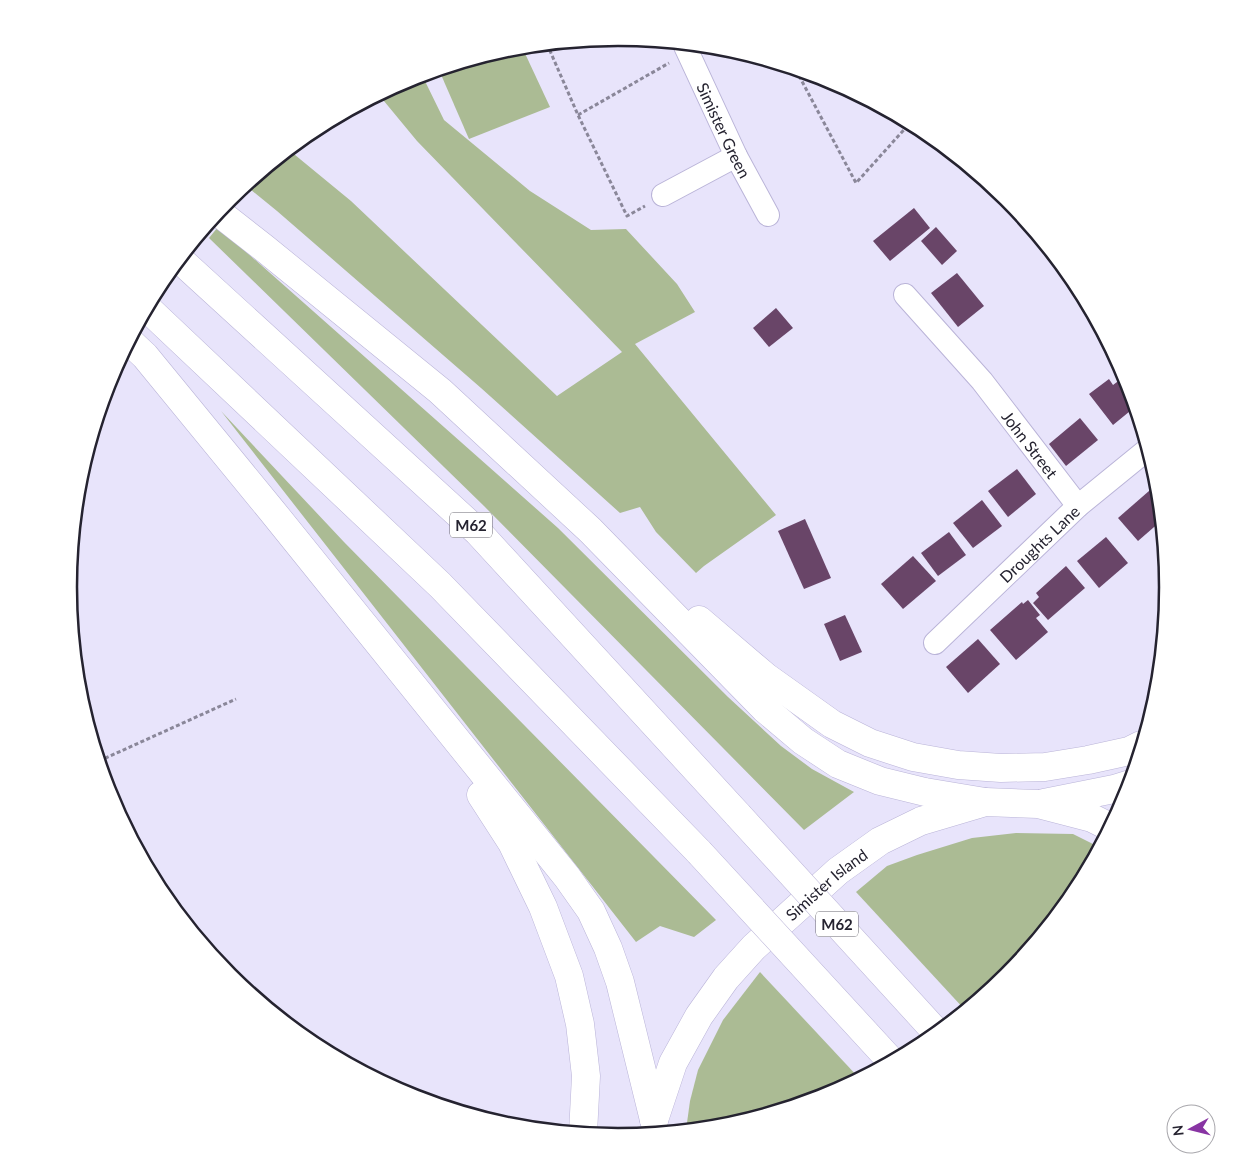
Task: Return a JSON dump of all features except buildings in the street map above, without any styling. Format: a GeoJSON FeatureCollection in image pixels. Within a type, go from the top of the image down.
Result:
{"type":"FeatureCollection","features":[{"type":"Feature","properties":{"kind":"highway"},"geometry":{"type":"LineString","coordinates":[[224,217],[440,391],[590,530],[765,709],[803,742],[838,764],[880,781],[925,792],[985,802]]}},
{"type":"Feature","properties":{"kind":"highway","name":"M62"},"geometry":{"type":"LineString","coordinates":[[185,264],[478,532],[932,1027]]}},
{"type":"Feature","properties":{"kind":"highway"},"geometry":{"type":"LineString","coordinates":[[152,313],[440,585],[699,852],[886,1056]]}},
{"type":"Feature","properties":{"kind":"highway"},"geometry":{"type":"LineString","coordinates":[[134,346],[272,511],[567,877],[591,911],[608,948],[620,982],[654,1126]]}},
{"type":"Feature","properties":{"kind":"highway"},"geometry":{"type":"LineString","coordinates":[[590,530],[766,678],[832,724],[870,743],[913,757],[958,765],[1002,768],[1045,767],[1088,760],[1134,749]]}},
{"type":"Feature","properties":{"kind":"highway"},"geometry":{"type":"LineString","coordinates":[[411,683],[512,843],[543,908],[569,976],[580,1024],[586,1076],[583,1127]]}},
{"type":"Feature","properties":{"kind":"highway"},"geometry":{"type":"LineString","coordinates":[[1038,804],[1121,787]]}},
{"type":"Feature","properties":{"kind":"highway","name":"Simister Island"},"geometry":{"type":"LineString","coordinates":[[654,1126],[673,1063],[700,1016],[726,978],[754,947],[838,871],[880,841],[921,821],[985,802],[1038,804],[1092,818],[1104,824]]}},
{"type":"Feature","properties":{"kind":"street","name":"Simister Green"},"geometry":{"type":"LineString","coordinates":[[687,51],[736,156],[768,215]]}},
{"type":"Feature","properties":{"kind":"street"},"geometry":{"type":"LineString","coordinates":[[663,195],[736,156]]}},
{"type":"Feature","properties":{"kind":"street","name":"John Street"},"geometry":{"type":"LineString","coordinates":[[905,294],[982,381],[1078,506]]}},
{"type":"Feature","properties":{"kind":"street","name":"Droughts Lane"},"geometry":{"type":"LineString","coordinates":[[935,644],[1078,506],[1142,455]]}},
{"type":"Feature","properties":{"kind":"path"},"geometry":{"type":"LineString","coordinates":[[578,115],[682,50]]}},
{"type":"Feature","properties":{"kind":"path"},"geometry":{"type":"LineString","coordinates":[[550,51],[578,115],[627,216],[663,195]]}},
{"type":"Feature","properties":{"kind":"path"},"geometry":{"type":"LineString","coordinates":[[800,78],[856,183],[905,129]]}},
{"type":"Feature","properties":{"kind":"path"},"geometry":{"type":"LineString","coordinates":[[105,758],[236,699]]}},
{"type":"Feature","properties":{"kind":"green space"},"geometry":{"type":"Polygon","coordinates":[[[526,55],[550,107],[469,139],[442,76],[478,65],[526,55]]]}},
{"type":"Feature","properties":{"kind":"green space"},"geometry":{"type":"Polygon","coordinates":[[[425,82],[444,120],[530,191],[591,230],[626,229],[677,284],[695,312],[635,344],[776,515],[696,573],[656,532],[640,507],[620,513],[481,388],[251,190],[294,154],[351,201],[557,396],[622,352],[417,141],[383,100],[425,82]]]}},
{"type":"Feature","properties":{"kind":"green space"},"geometry":{"type":"Polygon","coordinates":[[[218,227],[558,528],[728,697],[781,746],[812,769],[854,792],[804,830],[484,506],[209,238],[218,227]]]}},
{"type":"Feature","properties":{"kind":"green space"},"geometry":{"type":"Polygon","coordinates":[[[221,411],[344,542],[716,920],[694,937],[660,926],[636,942],[221,411]]]}},
{"type":"Feature","properties":{"kind":"green space"},"geometry":{"type":"Polygon","coordinates":[[[1016,833],[1073,834],[1093,844],[1068,887],[1025,944],[975,994],[961,1005],[856,892],[887,866],[972,838],[1016,833]]]}},
{"type":"Feature","properties":{"kind":"green space"},"geometry":{"type":"Polygon","coordinates":[[[760,972],[854,1073],[825,1087],[792,1099],[758,1109],[687,1123],[690,1101],[698,1070],[723,1020],[760,972]]]}}]}
